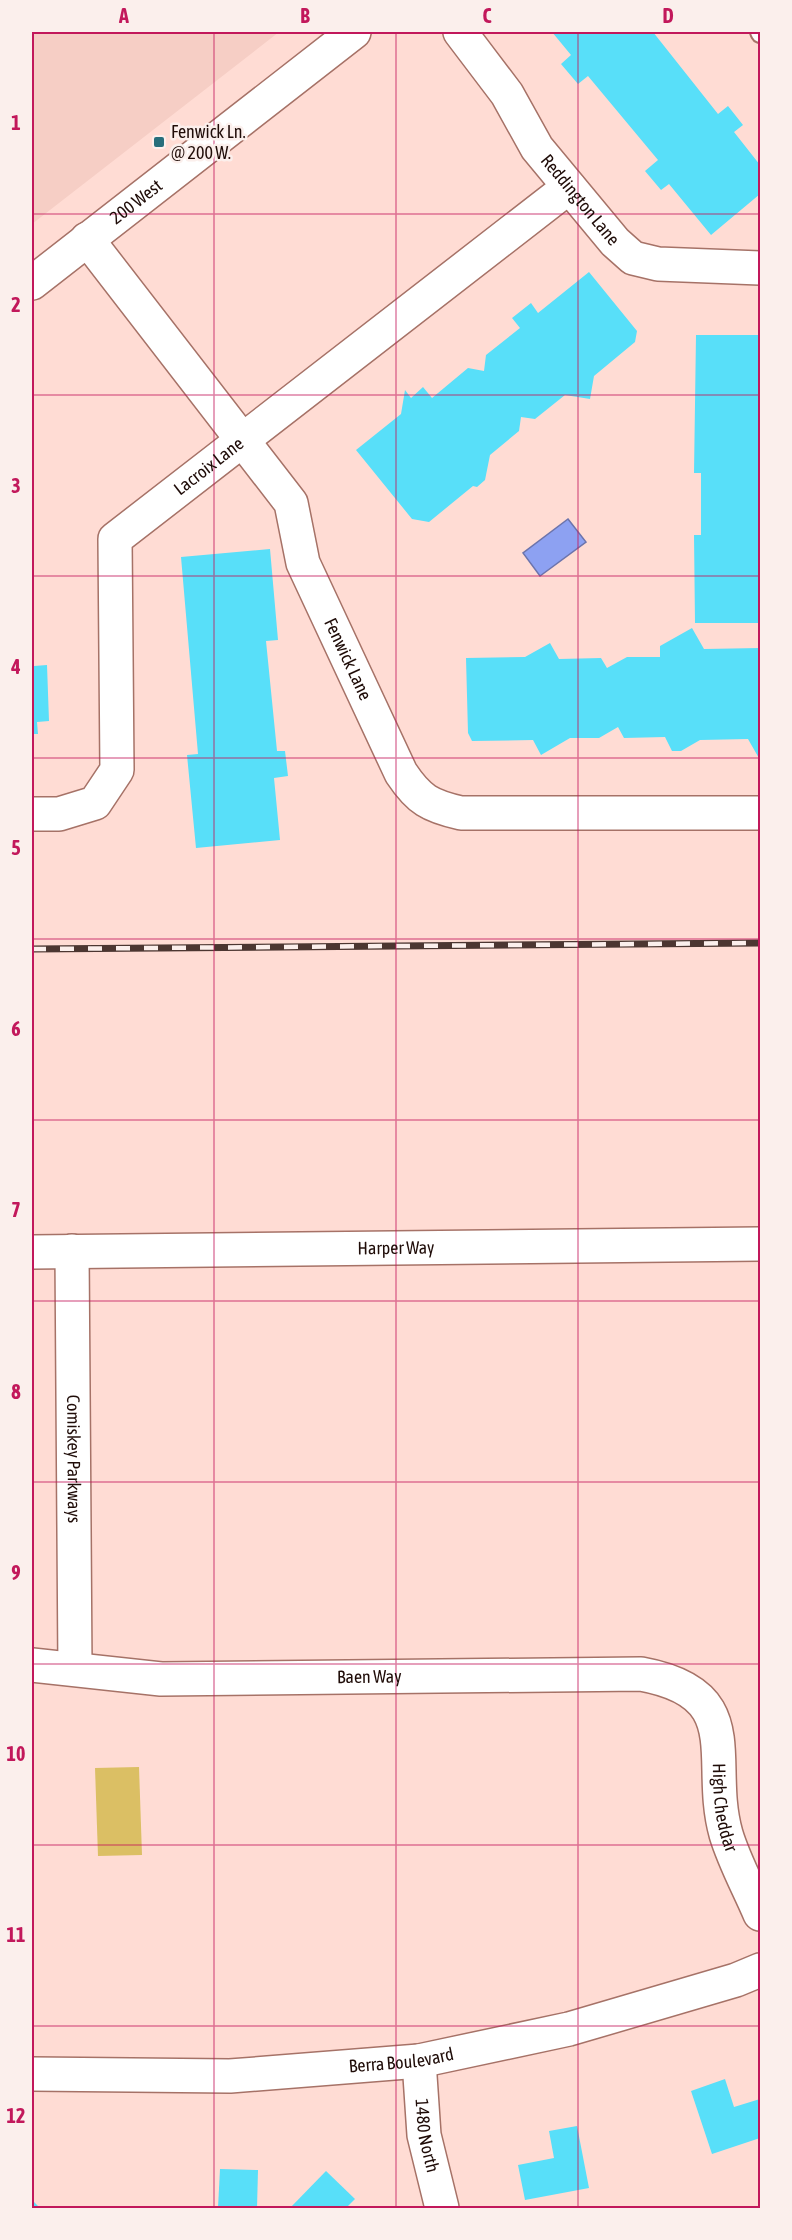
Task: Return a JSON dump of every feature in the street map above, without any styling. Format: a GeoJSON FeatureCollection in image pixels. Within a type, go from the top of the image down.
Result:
{"type":"FeatureCollection","features":[{"type":"Feature","properties":{"kind":"street","name":"200 West"},"geometry":{"type":"LineString","coordinates":[[32,283],[354,32]]}},
{"type":"Feature","properties":{"kind":"street","name":"Reddington Lane"},"geometry":{"type":"LineString","coordinates":[[460,32],[507,94],[537,148],[615,242],[633,258],[658,264],[760,268]]}},
{"type":"Feature","properties":{"kind":"street","name":"Lacroix Lane"},"geometry":{"type":"LineString","coordinates":[[32,814],[59,814],[95,803],[117,770],[115,539],[243,437],[568,187]]}},
{"type":"Feature","properties":{"kind":"street","name":"Fenwick Lane"},"geometry":{"type":"LineString","coordinates":[[87,239],[243,437],[291,503],[303,563],[401,773],[414,793],[434,807],[461,813],[760,813]]}},
{"type":"Feature","properties":{"kind":"street","name":"Harper Way"},"geometry":{"type":"LineString","coordinates":[[32,1252],[760,1244]]}},
{"type":"Feature","properties":{"kind":"street","name":"Comiskey Parkways"},"geometry":{"type":"LineString","coordinates":[[72,1251],[75,1669]]}},
{"type":"Feature","properties":{"kind":"street","name":"Baen Way"},"geometry":{"type":"LineString","coordinates":[[32,1665],[161,1679],[641,1674],[671,1679],[699,1699]]}},
{"type":"Feature","properties":{"kind":"street","name":"High Cheddar"},"geometry":{"type":"LineString","coordinates":[[699,1699],[714,1722],[720,1748],[720,1799],[726,1835],[760,1914]]}},
{"type":"Feature","properties":{"kind":"street","name":"Berra Boulevard"},"geometry":{"type":"LineString","coordinates":[[32,2074],[230,2076],[419,2061],[569,2029],[736,1980],[760,1970]]}},
{"type":"Feature","properties":{"kind":"street","name":"1480 North"},"geometry":{"type":"LineString","coordinates":[[419,2061],[424,2135],[437,2198],[442,2208]]}},
{"type":"Feature","properties":{"kind":"shaded area"},"geometry":{"type":"Polygon","coordinates":[[[32,32],[279,32],[32,224],[32,32]]]}},
{"type":"Feature","properties":{"kind":"shaded area"},"geometry":{"type":"Polygon","coordinates":[[[139,1767],[142,1855],[98,1856],[95,1768],[139,1767]]]}},
{"type":"Feature","properties":{"kind":"water"},"geometry":{"type":"Polygon","coordinates":[[[568,519],[586,542],[540,576],[523,553],[568,519]]]}},
{"type":"Feature","properties":{"kind":"building"},"geometry":{"type":"Polygon","coordinates":[[[552,32],[653,32],[718,114],[728,106],[743,125],[734,132],[760,165],[760,194],[711,235],[669,184],[661,190],[645,171],[658,160],[588,76],[578,84],[561,64],[571,55],[552,32]]]}},
{"type":"Feature","properties":{"kind":"building"},"geometry":{"type":"Polygon","coordinates":[[[589,272],[637,331],[635,342],[594,376],[590,399],[565,395],[535,419],[521,417],[519,431],[490,455],[485,480],[477,487],[473,486],[429,522],[412,519],[356,450],[401,414],[405,390],[411,398],[423,387],[432,398],[468,368],[484,371],[486,355],[520,328],[512,318],[531,303],[538,313],[589,272]]]}},
{"type":"Feature","properties":{"kind":"building"},"geometry":{"type":"Polygon","coordinates":[[[696,335],[760,335],[760,623],[695,623],[694,535],[701,535],[701,473],[694,473],[696,335]]]}},
{"type":"Feature","properties":{"kind":"building"},"geometry":{"type":"Polygon","coordinates":[[[270,549],[278,640],[266,641],[277,751],[285,751],[288,776],[274,778],[280,840],[196,848],[187,755],[198,754],[181,557],[270,549]]]}},
{"type":"Feature","properties":{"kind":"building"},"geometry":{"type":"Polygon","coordinates":[[[692,628],[704,649],[760,648],[760,760],[748,739],[700,740],[681,751],[672,751],[665,737],[624,738],[618,727],[599,738],[570,738],[541,755],[533,740],[472,741],[468,733],[466,658],[525,657],[550,643],[559,659],[601,658],[607,668],[627,657],[660,657],[660,646],[692,628]]]}},
{"type":"Feature","properties":{"kind":"building"},"geometry":{"type":"Polygon","coordinates":[[[32,653],[34,653],[34,666],[47,665],[49,721],[37,722],[38,734],[32,734],[32,653]]]}},
{"type":"Feature","properties":{"kind":"building"},"geometry":{"type":"Polygon","coordinates":[[[725,2079],[734,2107],[760,2099],[760,2138],[712,2154],[691,2091],[725,2079]]]}},
{"type":"Feature","properties":{"kind":"building"},"geometry":{"type":"Polygon","coordinates":[[[577,2126],[589,2188],[525,2200],[518,2165],[554,2158],[549,2131],[577,2126]]]}},
{"type":"Feature","properties":{"kind":"building"},"geometry":{"type":"Polygon","coordinates":[[[220,2169],[258,2170],[257,2208],[218,2208],[220,2169]]]}},
{"type":"Feature","properties":{"kind":"building"},"geometry":{"type":"Polygon","coordinates":[[[326,2171],[355,2199],[346,2208],[290,2208],[326,2171]]]}},
{"type":"Feature","properties":{"kind":"building"},"geometry":{"type":"Polygon","coordinates":[[[32,2200],[40,2208],[32,2208],[32,2200]]]}},
{"type":"Feature","properties":{"kind":"railway"},"geometry":{"type":"LineString","coordinates":[[32,949],[760,943]]}},
{"type":"Feature","properties":{"kind":"place","name":"Fenwick Ln. @ 200 W."},"geometry":{"type":"Point","coordinates":[159,142]}}]}
